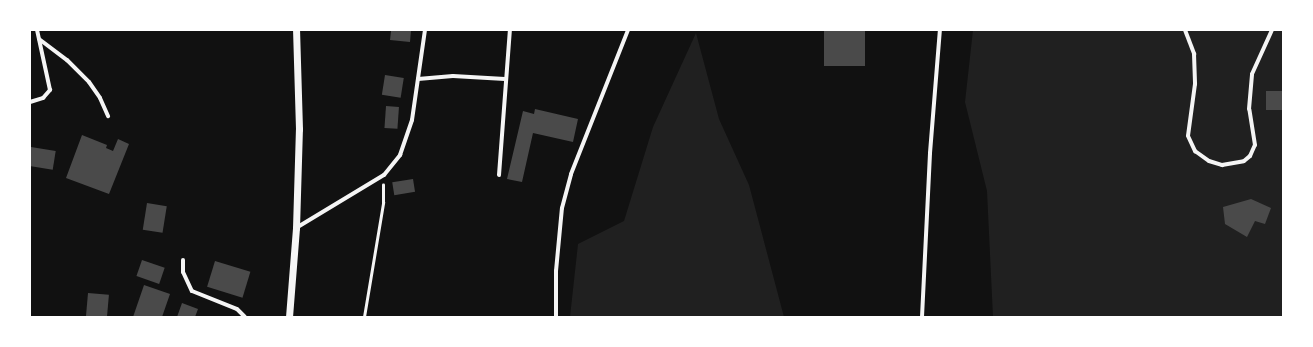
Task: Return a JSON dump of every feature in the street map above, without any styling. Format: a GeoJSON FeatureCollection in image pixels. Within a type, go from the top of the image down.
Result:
{"type":"FeatureCollection","features":[{"type":"Feature","properties":{"kind":"street"},"geometry":{"type":"LineString","coordinates":[[30,102],[43,98],[50,90],[37,30]]}},
{"type":"Feature","properties":{"kind":"street"},"geometry":{"type":"LineString","coordinates":[[288,317],[296,228],[299,129],[296,30]]}},
{"type":"Feature","properties":{"kind":"street"},"geometry":{"type":"LineString","coordinates":[[296,228],[384,175],[400,155],[406,140],[418,80],[425,30]]}},
{"type":"Feature","properties":{"kind":"street"},"geometry":{"type":"LineString","coordinates":[[499,175],[505,79],[510,30]]}},
{"type":"Feature","properties":{"kind":"street"},"geometry":{"type":"LineString","coordinates":[[556,317],[556,271],[562,208],[571,174],[628,30]]}},
{"type":"Feature","properties":{"kind":"street"},"geometry":{"type":"LineString","coordinates":[[922,317],[930,153],[940,30]]}},
{"type":"Feature","properties":{"kind":"street"},"geometry":{"type":"LineString","coordinates":[[1185,30],[1194,54],[1195,76],[1188,136],[1195,151],[1209,161],[1222,165],[1244,161],[1250,156],[1255,145],[1249,110],[1252,74],[1272,30]]}},
{"type":"Feature","properties":{"kind":"street"},"geometry":{"type":"LineString","coordinates":[[39,39],[67,60],[89,82],[100,98],[108,116]]}},
{"type":"Feature","properties":{"kind":"street"},"geometry":{"type":"LineString","coordinates":[[418,80],[453,76],[505,79]]}},
{"type":"Feature","properties":{"kind":"street"},"geometry":{"type":"LineString","coordinates":[[183,260],[183,272],[192,291],[237,309],[245,317]]}},
{"type":"Feature","properties":{"kind":"path"},"geometry":{"type":"LineString","coordinates":[[364,317],[383,203],[384,175]]}},
{"type":"Feature","properties":{"kind":"shaded area"},"geometry":{"type":"Polygon","coordinates":[[[973,30],[1283,30],[1283,317],[993,317],[987,191],[965,102],[973,30]]]}},
{"type":"Feature","properties":{"kind":"shaded area"},"geometry":{"type":"Polygon","coordinates":[[[696,33],[719,119],[749,185],[784,317],[570,317],[578,244],[624,221],[653,127],[696,33]]]}},
{"type":"Feature","properties":{"kind":"building"},"geometry":{"type":"Polygon","coordinates":[[[387,30],[411,30],[410,42],[390,40],[391,31],[387,30]]]}},
{"type":"Feature","properties":{"kind":"building"},"geometry":{"type":"Polygon","coordinates":[[[824,30],[865,30],[865,66],[824,66],[824,30]]]}},
{"type":"Feature","properties":{"kind":"building"},"geometry":{"type":"Polygon","coordinates":[[[385,75],[404,78],[401,98],[382,95],[385,75]]]}},
{"type":"Feature","properties":{"kind":"building"},"geometry":{"type":"Polygon","coordinates":[[[1266,91],[1283,91],[1283,110],[1266,110],[1266,91]]]}},
{"type":"Feature","properties":{"kind":"building"},"geometry":{"type":"Polygon","coordinates":[[[386,106],[399,107],[397,129],[384,128],[386,106]]]}},
{"type":"Feature","properties":{"kind":"building"},"geometry":{"type":"Polygon","coordinates":[[[535,109],[578,119],[573,142],[533,133],[522,182],[507,179],[523,111],[534,114],[535,109]]]}},
{"type":"Feature","properties":{"kind":"building"},"geometry":{"type":"Polygon","coordinates":[[[82,135],[107,145],[106,148],[113,151],[118,139],[129,144],[109,194],[66,178],[82,135]]]}},
{"type":"Feature","properties":{"kind":"building"},"geometry":{"type":"Polygon","coordinates":[[[31,147],[56,151],[53,170],[30,166],[31,147]]]}},
{"type":"Feature","properties":{"kind":"building"},"geometry":{"type":"Polygon","coordinates":[[[413,179],[415,192],[394,195],[392,182],[413,179]]]}},
{"type":"Feature","properties":{"kind":"building"},"geometry":{"type":"Polygon","coordinates":[[[1251,199],[1271,208],[1265,224],[1255,221],[1247,237],[1225,224],[1223,207],[1251,199]]]}},
{"type":"Feature","properties":{"kind":"building"},"geometry":{"type":"Polygon","coordinates":[[[147,203],[167,206],[163,233],[143,230],[147,203]]]}},
{"type":"Feature","properties":{"kind":"building"},"geometry":{"type":"Polygon","coordinates":[[[142,260],[165,268],[159,284],[136,276],[142,260]]]}},
{"type":"Feature","properties":{"kind":"building"},"geometry":{"type":"Polygon","coordinates":[[[215,261],[250,272],[242,298],[207,287],[215,261]]]}},
{"type":"Feature","properties":{"kind":"building"},"geometry":{"type":"Polygon","coordinates":[[[144,285],[170,294],[162,317],[133,317],[144,285]]]}},
{"type":"Feature","properties":{"kind":"building"},"geometry":{"type":"Polygon","coordinates":[[[88,293],[109,295],[107,317],[86,317],[88,293]]]}},
{"type":"Feature","properties":{"kind":"building"},"geometry":{"type":"Polygon","coordinates":[[[182,303],[198,309],[195,317],[177,317],[182,303]]]}}]}
